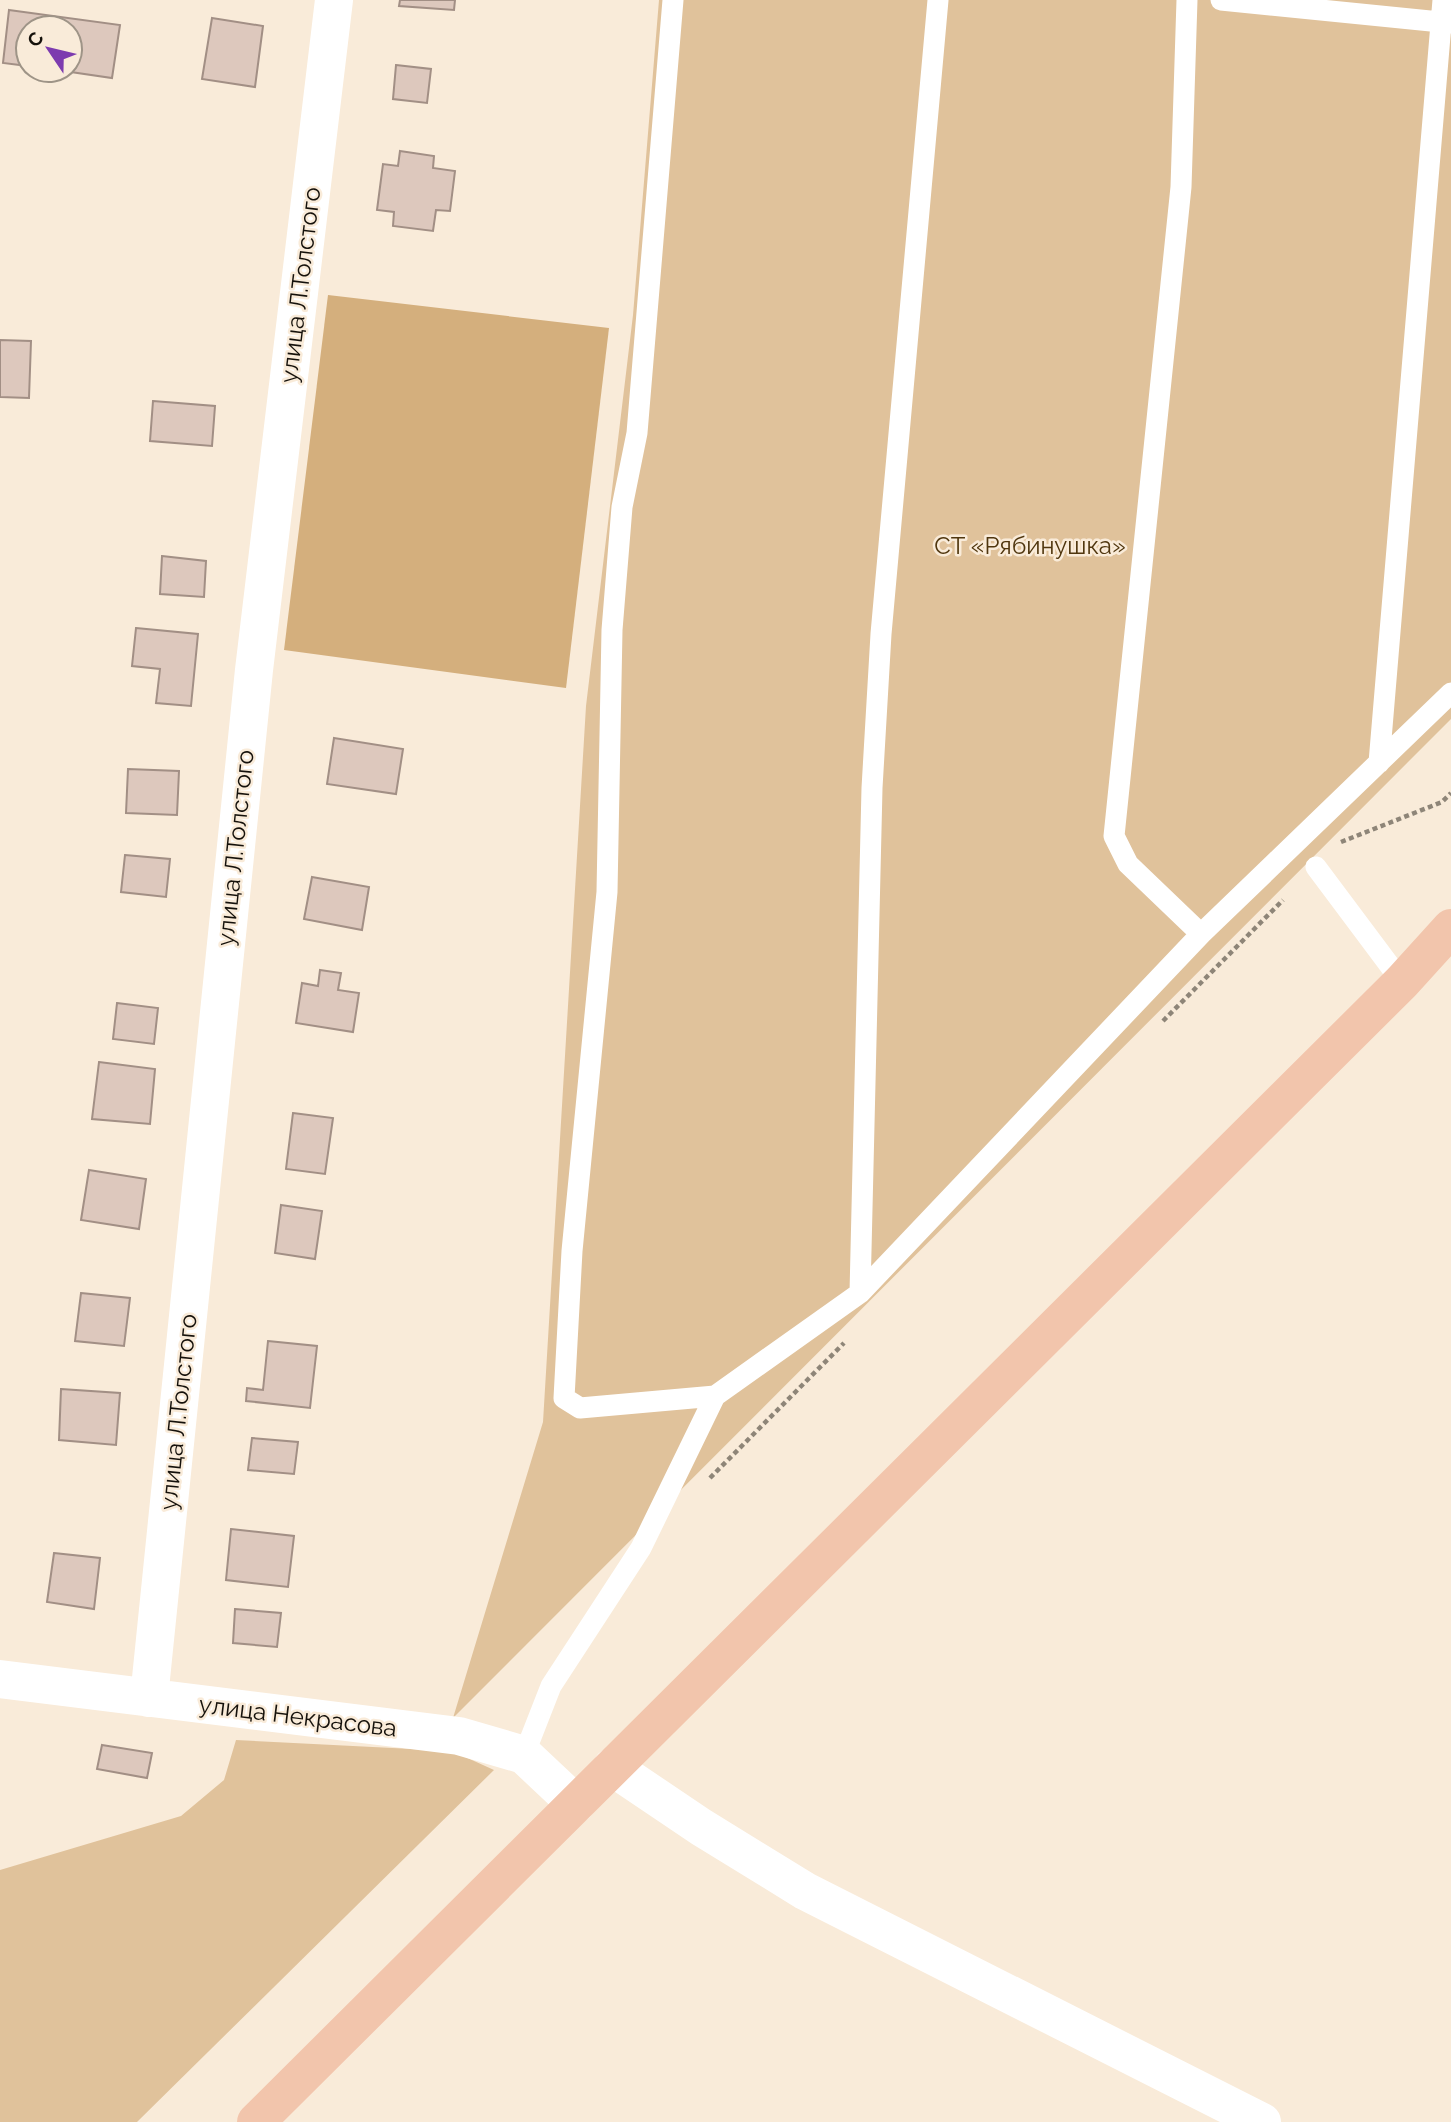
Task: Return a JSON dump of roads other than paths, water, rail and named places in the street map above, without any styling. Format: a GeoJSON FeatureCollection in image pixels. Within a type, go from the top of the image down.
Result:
{"type":"FeatureCollection","features":[{"type":"Feature","properties":{"kind":"main road"},"geometry":{"type":"LineString","coordinates":[[256,2122],[1402,982],[1451,928]]}},
{"type":"Feature","properties":{"kind":"street","name":"улица Л.Толстого"},"geometry":{"type":"LineString","coordinates":[[149,1698],[254,670],[334,0]]}},
{"type":"Feature","properties":{"kind":"street","name":"улица Некрасова"},"geometry":{"type":"LineString","coordinates":[[0,1679],[459,1736],[524,1755],[576,1804]]}},
{"type":"Feature","properties":{"kind":"street"},"geometry":{"type":"LineString","coordinates":[[612,1768],[805,1891],[1262,2122]]}},
{"type":"Feature","properties":{"kind":"lane"},"geometry":{"type":"LineString","coordinates":[[673,0],[637,433],[622,507],[613,616],[607,892],[572,1251],[564,1398],[580,1408],[715,1396]]}},
{"type":"Feature","properties":{"kind":"lane"},"geometry":{"type":"LineString","coordinates":[[860,1293],[872,788],[881,634],[938,0]]}},
{"type":"Feature","properties":{"kind":"lane"},"geometry":{"type":"LineString","coordinates":[[1187,0],[1181,187],[1114,836],[1128,864],[1201,934]]}},
{"type":"Feature","properties":{"kind":"lane"},"geometry":{"type":"LineString","coordinates":[[1221,0],[1446,23]]}},
{"type":"Feature","properties":{"kind":"lane"},"geometry":{"type":"LineString","coordinates":[[1379,763],[1446,23],[1443,0]]}},
{"type":"Feature","properties":{"kind":"lane"},"geometry":{"type":"LineString","coordinates":[[524,1755],[551,1686],[641,1548],[715,1396],[860,1293],[1201,934],[1451,693]]}},
{"type":"Feature","properties":{"kind":"lane"},"geometry":{"type":"LineString","coordinates":[[1316,867],[1402,982]]}},
{"type":"Feature","properties":{"kind":"park label","name":"СТ «Рябинушка»"},"geometry":{"type":"Point","coordinates":[1030,545]}}]}
